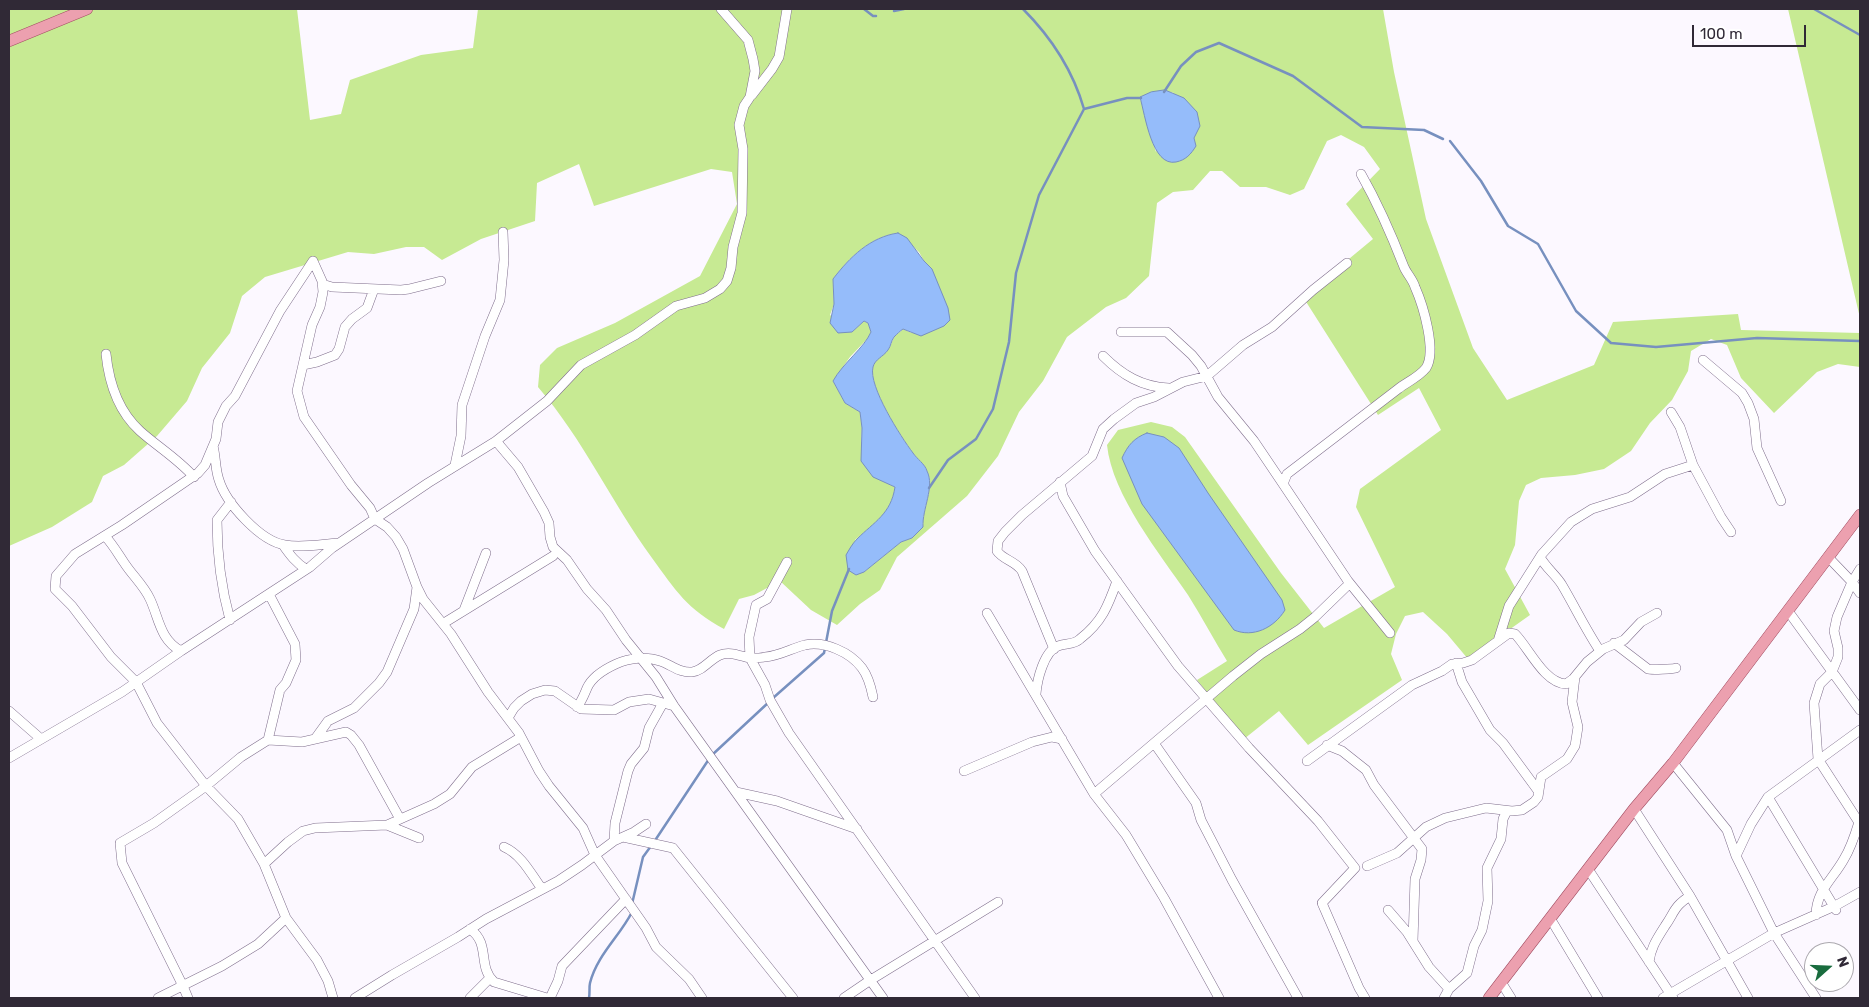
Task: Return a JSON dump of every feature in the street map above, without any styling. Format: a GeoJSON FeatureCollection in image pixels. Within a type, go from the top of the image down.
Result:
{"type":"FeatureCollection","features":[{"type":"Feature","properties":{"kind":"main road"},"geometry":{"type":"LineString","coordinates":[[9,41],[87,9]]}},
{"type":"Feature","properties":{"kind":"main road"},"geometry":{"type":"LineString","coordinates":[[1489,998],[1634,809],[1672,763],[1860,515]]}},
{"type":"Feature","properties":{"kind":"street"},"geometry":{"type":"LineString","coordinates":[[721,9],[748,40],[754,71],[750,97]]}},
{"type":"Feature","properties":{"kind":"street"},"geometry":{"type":"LineString","coordinates":[[9,758],[136,682],[306,569],[341,542],[455,465],[496,441],[547,401],[581,365],[635,335],[676,306],[705,298],[720,289],[727,281],[732,268],[733,247],[744,202],[742,185],[744,149],[739,125],[740,117],[750,97],[772,70],[778,57],[787,9]]}},
{"type":"Feature","properties":{"kind":"street"},"geometry":{"type":"LineString","coordinates":[[1283,484],[1287,474],[1420,374],[1426,368],[1430,359],[1427,326],[1415,286],[1405,269],[1398,248],[1361,174]]}},
{"type":"Feature","properties":{"kind":"street"},"geometry":{"type":"LineString","coordinates":[[455,465],[461,436],[462,405],[485,336],[500,300],[504,260],[504,232]]}},
{"type":"Feature","properties":{"kind":"street"},"geometry":{"type":"LineString","coordinates":[[333,998],[328,981],[317,960],[286,918],[264,864],[238,819],[206,786],[157,722],[136,682],[111,657],[72,606],[55,589],[56,576],[75,554],[194,476],[205,465],[216,439],[218,422],[226,406],[235,396],[280,311],[313,261],[319,271],[322,284],[320,307],[312,325],[297,390],[304,417],[351,485],[366,503],[375,520],[386,527],[404,549],[423,599],[444,623],[521,737],[549,786],[583,828],[596,855],[646,928],[656,948],[688,979],[702,998]]}},
{"type":"Feature","properties":{"kind":"street"},"geometry":{"type":"LineString","coordinates":[[1054,649],[1022,571],[1019,566],[999,554],[998,541],[1005,532],[1060,482],[1092,456],[1104,429],[1131,405],[1154,397],[1169,388],[1189,380],[1208,376],[1243,345],[1272,327],[1313,290],[1347,263]]}},
{"type":"Feature","properties":{"kind":"street"},"geometry":{"type":"LineString","coordinates":[[322,284],[332,288],[374,290],[409,289],[441,281]]}},
{"type":"Feature","properties":{"kind":"street"},"geometry":{"type":"LineString","coordinates":[[303,365],[335,355],[345,327],[367,308],[374,290]]}},
{"type":"Feature","properties":{"kind":"street"},"geometry":{"type":"LineString","coordinates":[[1121,332],[1167,332],[1192,355],[1208,376],[1218,397],[1254,441],[1348,581],[1390,633]]}},
{"type":"Feature","properties":{"kind":"street"},"geometry":{"type":"LineString","coordinates":[[106,354],[108,375],[112,388],[126,415],[139,430],[171,454],[194,476]]}},
{"type":"Feature","properties":{"kind":"street"},"geometry":{"type":"LineString","coordinates":[[1103,356],[1115,368],[1137,382],[1158,388],[1169,388]]}},
{"type":"Feature","properties":{"kind":"street"},"geometry":{"type":"LineString","coordinates":[[1703,360],[1742,393],[1748,403],[1754,419],[1757,448],[1781,501]]}},
{"type":"Feature","properties":{"kind":"street"},"geometry":{"type":"LineString","coordinates":[[1671,412],[1680,427],[1694,465],[1721,517],[1731,532]]}},
{"type":"Feature","properties":{"kind":"street"},"geometry":{"type":"LineString","coordinates":[[496,441],[518,467],[544,512],[549,524],[553,547],[567,560],[587,589],[606,610],[883,998]]}},
{"type":"Feature","properties":{"kind":"street"},"geometry":{"type":"LineString","coordinates":[[213,446],[217,458],[218,480],[240,514],[267,538],[283,545],[305,546],[341,542]]}},
{"type":"Feature","properties":{"kind":"street"},"geometry":{"type":"LineString","coordinates":[[1498,641],[1509,606],[1540,557],[1576,517],[1592,508],[1625,500],[1665,474],[1694,465]]}},
{"type":"Feature","properties":{"kind":"street"},"geometry":{"type":"LineString","coordinates":[[1060,482],[1063,496],[1095,551],[1178,666],[1249,748],[1318,821],[1355,868],[1322,903],[1365,998]]}},
{"type":"Feature","properties":{"kind":"street"},"geometry":{"type":"LineString","coordinates":[[230,620],[224,600],[217,520],[231,502]]}},
{"type":"Feature","properties":{"kind":"street"},"geometry":{"type":"LineString","coordinates":[[105,536],[117,549],[124,563],[150,599],[162,633],[180,651]]}},
{"type":"Feature","properties":{"kind":"street"},"geometry":{"type":"LineString","coordinates":[[283,545],[291,557],[306,569]]}},
{"type":"Feature","properties":{"kind":"street"},"geometry":{"type":"LineString","coordinates":[[464,610],[486,553]]}},
{"type":"Feature","properties":{"kind":"street"},"geometry":{"type":"LineString","coordinates":[[444,623],[553,556]]}},
{"type":"Feature","properties":{"kind":"street"},"geometry":{"type":"LineString","coordinates":[[1540,557],[1561,584],[1600,651]]}},
{"type":"Feature","properties":{"kind":"street"},"geometry":{"type":"LineString","coordinates":[[1828,557],[1860,593]]}},
{"type":"Feature","properties":{"kind":"street"},"geometry":{"type":"LineString","coordinates":[[787,562],[767,600],[756,604],[749,637],[750,658],[765,685],[770,700],[789,733],[975,998]]}},
{"type":"Feature","properties":{"kind":"street"},"geometry":{"type":"LineString","coordinates":[[1816,915],[1817,901],[1823,887],[1845,859],[1860,823],[1818,759],[1814,703],[1820,684],[1832,672],[1838,657],[1834,631],[1837,617],[1852,582],[1860,569]]}},
{"type":"Feature","properties":{"kind":"street"},"geometry":{"type":"LineString","coordinates":[[1036,694],[1041,670],[1054,649],[1057,646],[1079,641],[1104,615],[1116,581]]}},
{"type":"Feature","properties":{"kind":"street"},"geometry":{"type":"LineString","coordinates":[[1094,794],[1233,676],[1261,654],[1316,617],[1346,589],[1348,581]]}},
{"type":"Feature","properties":{"kind":"street"},"geometry":{"type":"LineString","coordinates":[[315,740],[328,721],[354,708],[379,683],[387,672],[414,609],[417,587]]}},
{"type":"Feature","properties":{"kind":"street"},"geometry":{"type":"LineString","coordinates":[[268,740],[280,690],[286,683],[296,660],[296,644],[269,594]]}},
{"type":"Feature","properties":{"kind":"street"},"geometry":{"type":"LineString","coordinates":[[1788,611],[1860,710]]}},
{"type":"Feature","properties":{"kind":"street"},"geometry":{"type":"LineString","coordinates":[[987,613],[1094,794],[1126,834],[1219,998]]}},
{"type":"Feature","properties":{"kind":"street"},"geometry":{"type":"LineString","coordinates":[[1558,682],[1570,682],[1587,662],[1600,651],[1624,640],[1641,622],[1657,613]]}},
{"type":"Feature","properties":{"kind":"street"},"geometry":{"type":"LineString","coordinates":[[1307,761],[1412,685],[1456,663],[1463,664],[1472,660],[1509,633],[1515,634],[1547,675],[1558,682],[1565,690],[1572,702],[1578,727],[1576,746],[1567,759],[1541,777],[1539,793],[1534,802],[1522,810],[1506,811],[1486,808],[1450,816],[1426,827],[1397,853],[1367,866]]}},
{"type":"Feature","properties":{"kind":"street"},"geometry":{"type":"LineString","coordinates":[[1614,643],[1648,669],[1661,668],[1673,670],[1676,668]]}},
{"type":"Feature","properties":{"kind":"street"},"geometry":{"type":"LineString","coordinates":[[577,707],[585,696],[593,678],[625,660],[641,658],[660,661],[679,671],[694,672],[725,653],[750,658],[768,657],[804,645],[825,645],[846,654],[862,668],[869,681],[873,696]]}},
{"type":"Feature","properties":{"kind":"street"},"geometry":{"type":"LineString","coordinates":[[1456,663],[1462,682],[1490,730],[1503,743],[1539,793]]}},
{"type":"Feature","properties":{"kind":"street"},"geometry":{"type":"LineString","coordinates":[[1572,702],[1574,677]]}},
{"type":"Feature","properties":{"kind":"street"},"geometry":{"type":"LineString","coordinates":[[508,718],[521,701],[532,694],[545,690],[555,691],[577,707],[611,711],[629,702],[649,699],[674,706]]}},
{"type":"Feature","properties":{"kind":"street"},"geometry":{"type":"LineString","coordinates":[[618,839],[615,823],[628,771],[631,764],[644,748],[649,728],[663,703]]}},
{"type":"Feature","properties":{"kind":"street"},"geometry":{"type":"LineString","coordinates":[[9,711],[41,738]]}},
{"type":"Feature","properties":{"kind":"street"},"geometry":{"type":"LineString","coordinates":[[1736,856],[1751,824],[1768,797],[1860,730]]}},
{"type":"Feature","properties":{"kind":"street"},"geometry":{"type":"LineString","coordinates":[[188,998],[122,863],[120,843],[154,823],[268,740],[302,742],[346,732],[360,745],[400,819]]}},
{"type":"Feature","properties":{"kind":"street"},"geometry":{"type":"LineString","coordinates":[[264,864],[303,831],[315,828],[376,827],[387,825],[400,819],[450,794],[472,767],[521,737]]}},
{"type":"Feature","properties":{"kind":"street"},"geometry":{"type":"LineString","coordinates":[[964,771],[1032,742],[1052,737],[1062,739]]}},
{"type":"Feature","properties":{"kind":"street"},"geometry":{"type":"LineString","coordinates":[[1154,743],[1196,802],[1201,820],[1232,880],[1298,998]]}},
{"type":"Feature","properties":{"kind":"street"},"geometry":{"type":"LineString","coordinates":[[1327,745],[1342,752],[1366,770],[1374,785],[1420,845],[1422,853],[1415,879],[1413,941]]}},
{"type":"Feature","properties":{"kind":"street"},"geometry":{"type":"LineString","coordinates":[[1672,763],[1726,830],[1736,856],[1774,933],[1816,998]]}},
{"type":"Feature","properties":{"kind":"street"},"geometry":{"type":"LineString","coordinates":[[736,792],[777,801],[857,829]]}},
{"type":"Feature","properties":{"kind":"street"},"geometry":{"type":"LineString","coordinates":[[1768,797],[1836,908]]}},
{"type":"Feature","properties":{"kind":"street"},"geometry":{"type":"LineString","coordinates":[[1634,809],[1690,896],[1748,998]]}},
{"type":"Feature","properties":{"kind":"street"},"geometry":{"type":"LineString","coordinates":[[1444,998],[1449,989],[1466,973],[1474,946],[1482,930],[1488,901],[1487,868],[1501,839],[1506,811]]}},
{"type":"Feature","properties":{"kind":"street"},"geometry":{"type":"LineString","coordinates":[[355,998],[486,919],[582,866],[618,839],[646,824]]}},
{"type":"Feature","properties":{"kind":"street"},"geometry":{"type":"LineString","coordinates":[[387,825],[419,838]]}},
{"type":"Feature","properties":{"kind":"street"},"geometry":{"type":"LineString","coordinates":[[618,839],[673,848],[793,998]]}},
{"type":"Feature","properties":{"kind":"street"},"geometry":{"type":"LineString","coordinates":[[504,848],[519,857],[542,889]]}},
{"type":"Feature","properties":{"kind":"street"},"geometry":{"type":"LineString","coordinates":[[1588,869],[1649,962],[1669,997],[1774,933],[1836,908],[1860,892]]}},
{"type":"Feature","properties":{"kind":"street"},"geometry":{"type":"LineString","coordinates":[[1649,962],[1656,939],[1675,908],[1690,896]]}},
{"type":"Feature","properties":{"kind":"street"},"geometry":{"type":"LineString","coordinates":[[550,997],[558,981],[562,966],[626,899]]}},
{"type":"Feature","properties":{"kind":"street"},"geometry":{"type":"LineString","coordinates":[[844,998],[870,980],[998,902]]}},
{"type":"Feature","properties":{"kind":"street"},"geometry":{"type":"LineString","coordinates":[[1388,910],[1407,932],[1429,967],[1449,989]]}},
{"type":"Feature","properties":{"kind":"street"},"geometry":{"type":"LineString","coordinates":[[158,998],[222,966],[258,944],[286,918]]}},
{"type":"Feature","properties":{"kind":"street"},"geometry":{"type":"LineString","coordinates":[[1550,918],[1598,998]]}},
{"type":"Feature","properties":{"kind":"street"},"geometry":{"type":"LineString","coordinates":[[470,929],[478,935],[482,942],[485,969],[494,982],[550,997],[562,998]]}},
{"type":"Feature","properties":{"kind":"street"},"geometry":{"type":"LineString","coordinates":[[470,998],[490,978]]}},
{"type":"Feature","properties":{"kind":"street"},"geometry":{"type":"LineString","coordinates":[[1501,982],[1511,998]]}},
{"type":"Feature","properties":{"kind":"street"},"geometry":{"type":"LineString","coordinates":[[150,998],[183,986]]}},
{"type":"Feature","properties":{"kind":"green space"},"geometry":{"type":"Polygon","coordinates":[[[9,9],[297,9],[310,120],[341,114],[350,80],[421,55],[473,48],[478,9],[1383,9],[1394,72],[1426,219],[1473,348],[1507,400],[1594,365],[1613,322],[1738,314],[1741,330],[1860,333],[1860,367],[1838,364],[1817,372],[1774,413],[1741,378],[1727,345],[1711,339],[1691,351],[1688,371],[1672,400],[1650,423],[1631,451],[1604,469],[1575,475],[1541,478],[1526,485],[1519,501],[1515,545],[1505,569],[1530,615],[1468,659],[1447,634],[1423,612],[1405,616],[1396,634],[1391,654],[1402,680],[1308,745],[1279,711],[1244,739],[1197,680],[1227,661],[1188,595],[1151,543],[1127,504],[1111,464],[1107,445],[1118,430],[1151,422],[1172,427],[1185,437],[1281,573],[1324,628],[1395,587],[1356,507],[1360,489],[1441,430],[1419,388],[1378,415],[1303,297],[1373,239],[1346,204],[1380,169],[1364,147],[1341,135],[1327,141],[1304,189],[1290,195],[1266,187],[1240,187],[1222,171],[1210,171],[1193,190],[1173,192],[1157,203],[1149,276],[1126,298],[1106,307],[1067,337],[1043,381],[1019,412],[998,456],[967,496],[897,557],[880,590],[860,604],[837,625],[811,610],[780,581],[754,595],[739,599],[724,629],[711,622],[683,598],[652,558],[569,428],[538,387],[540,365],[557,348],[615,323],[700,276],[737,204],[732,172],[711,169],[594,206],[579,164],[537,183],[535,221],[481,239],[442,260],[424,247],[406,247],[374,254],[348,252],[265,277],[242,296],[230,333],[202,368],[187,401],[157,436],[124,465],[103,476],[92,502],[52,527],[9,546],[9,9]],[[1169,92],[1140,97],[1156,152],[1174,93],[1169,92]],[[898,233],[878,239],[861,249],[833,279],[834,304],[830,315],[852,332],[864,321],[868,323],[871,332],[833,381],[845,403],[860,412],[861,442],[885,482],[895,487],[886,511],[855,540],[864,572],[901,542],[912,538],[923,527],[930,484],[926,468],[901,435],[880,398],[873,375],[874,364],[888,350],[895,336],[903,329],[912,333],[932,269],[919,252],[898,233]]]}},
{"type":"Feature","properties":{"kind":"green space"},"geometry":{"type":"Polygon","coordinates":[[[1788,9],[1860,9],[1860,318],[1788,9]]]}},
{"type":"Feature","properties":{"kind":"water"},"geometry":{"type":"Polygon","coordinates":[[[1165,90],[1184,98],[1197,112],[1200,126],[1194,138],[1196,146],[1194,149],[1185,158],[1176,162],[1168,161],[1155,148],[1147,127],[1140,97],[1151,92],[1165,90]]]}},
{"type":"Feature","properties":{"kind":"water"},"geometry":{"type":"Polygon","coordinates":[[[898,233],[907,238],[932,269],[948,308],[950,320],[944,326],[921,336],[903,329],[894,337],[888,350],[875,362],[873,375],[880,398],[901,435],[926,468],[930,484],[923,527],[912,538],[901,542],[864,572],[856,575],[848,570],[846,555],[855,541],[886,511],[895,487],[873,477],[861,461],[862,428],[860,412],[845,403],[833,381],[864,344],[871,332],[868,323],[864,321],[852,332],[838,333],[830,323],[834,304],[833,279],[861,249],[878,239],[898,233]]]}},
{"type":"Feature","properties":{"kind":"water"},"geometry":{"type":"Polygon","coordinates":[[[1147,433],[1164,437],[1179,448],[1282,600],[1285,610],[1269,626],[1256,632],[1248,633],[1234,630],[1142,504],[1122,458],[1132,442],[1147,433]]]}},
{"type":"Feature","properties":{"kind":"waterway"},"geometry":{"type":"LineString","coordinates":[[864,9],[873,16],[876,16]]}},
{"type":"Feature","properties":{"kind":"waterway"},"geometry":{"type":"LineString","coordinates":[[894,11],[904,9]]}},
{"type":"Feature","properties":{"kind":"waterway"},"geometry":{"type":"LineString","coordinates":[[929,488],[948,460],[976,439],[993,409],[1009,342],[1016,273],[1039,195],[1084,109],[1074,81],[1060,55],[1043,31],[1023,9]]}},
{"type":"Feature","properties":{"kind":"waterway"},"geometry":{"type":"LineString","coordinates":[[1814,9],[1860,35]]}},
{"type":"Feature","properties":{"kind":"waterway"},"geometry":{"type":"LineString","coordinates":[[1164,92],[1181,66],[1196,52],[1219,43],[1293,76],[1362,127],[1424,130],[1443,139]]}},
{"type":"Feature","properties":{"kind":"waterway"},"geometry":{"type":"LineString","coordinates":[[1084,109],[1127,98],[1141,98]]}},
{"type":"Feature","properties":{"kind":"waterway"},"geometry":{"type":"LineString","coordinates":[[1450,141],[1481,181],[1508,226],[1538,244],[1576,311],[1611,343],[1656,347],[1757,338],[1860,341]]}},
{"type":"Feature","properties":{"kind":"waterway"},"geometry":{"type":"LineString","coordinates":[[773,698],[824,653],[832,611],[849,569]]}},
{"type":"Feature","properties":{"kind":"waterway"},"geometry":{"type":"LineString","coordinates":[[712,755],[769,702]]}},
{"type":"Feature","properties":{"kind":"waterway"},"geometry":{"type":"LineString","coordinates":[[654,842],[709,759]]}},
{"type":"Feature","properties":{"kind":"waterway"},"geometry":{"type":"LineString","coordinates":[[632,904],[643,857],[651,846]]}},
{"type":"Feature","properties":{"kind":"waterway"},"geometry":{"type":"LineString","coordinates":[[589,998],[593,973],[632,912]]}}]}
